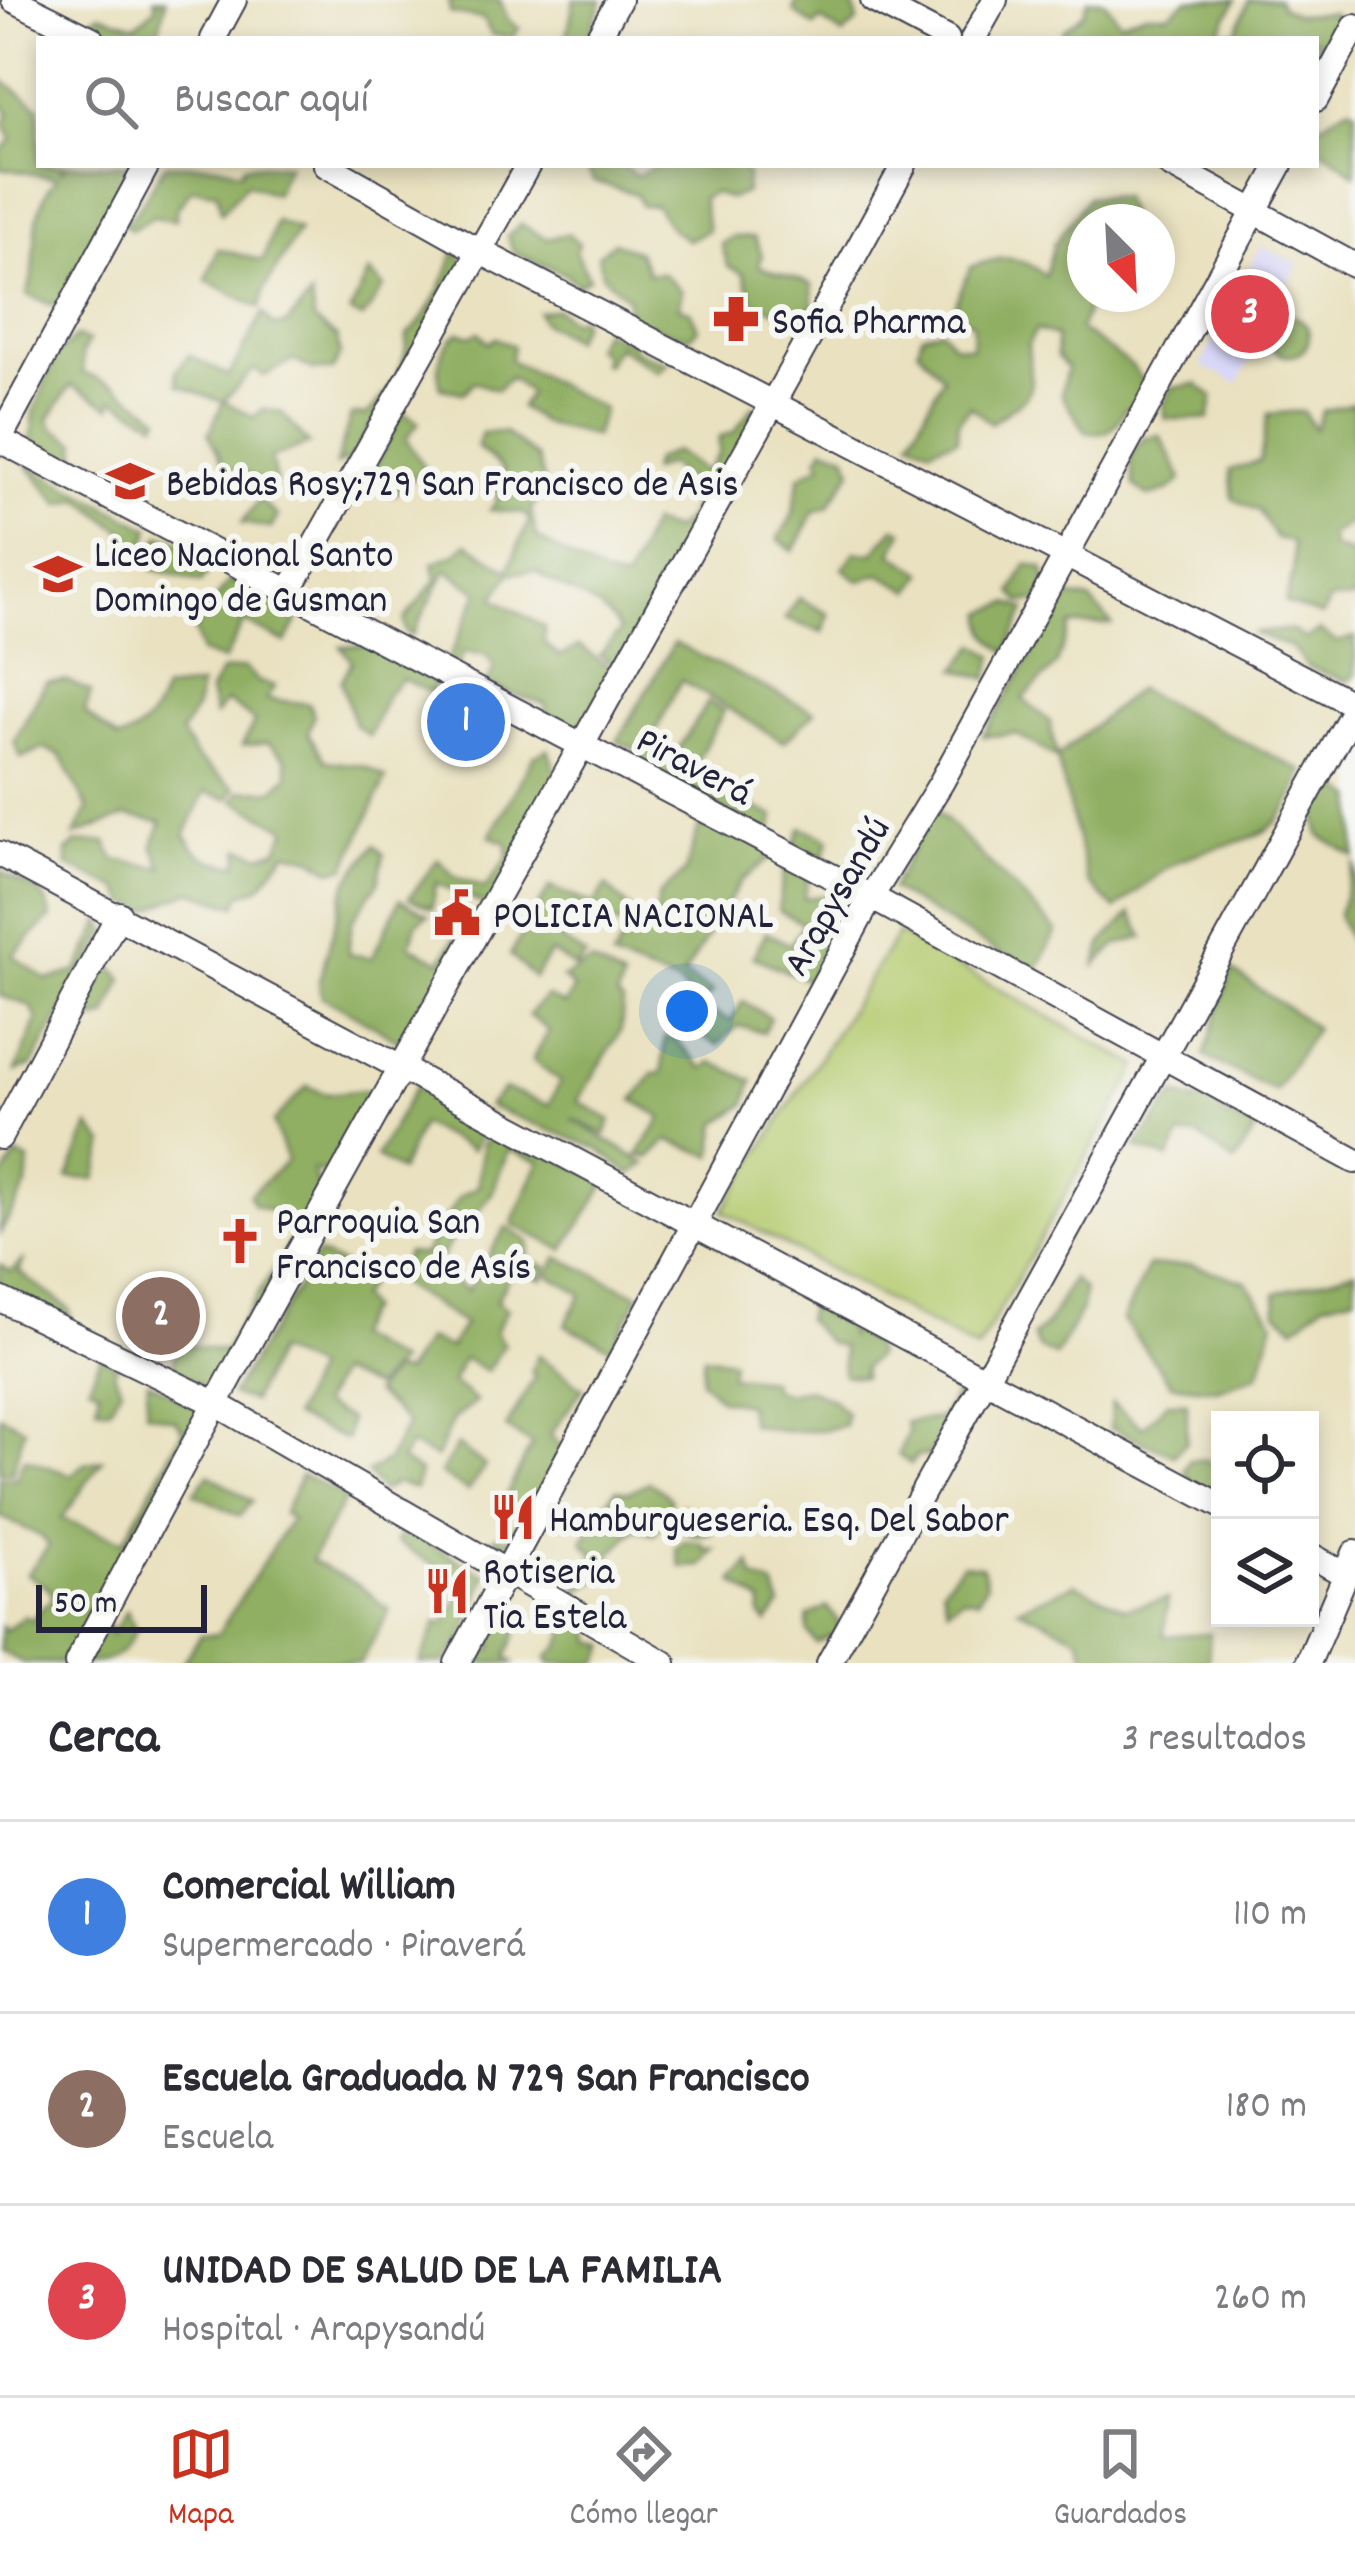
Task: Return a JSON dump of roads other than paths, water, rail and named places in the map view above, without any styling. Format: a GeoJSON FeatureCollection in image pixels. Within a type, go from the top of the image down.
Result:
{"type":"FeatureCollection","features":[{"type":"Feature","properties":{"kind":"street"},"geometry":{"type":"LineString","coordinates":[[14,0],[86,36]]}},
{"type":"Feature","properties":{"kind":"street"},"geometry":{"type":"LineString","coordinates":[[215,36],[234,0]]}},
{"type":"Feature","properties":{"kind":"street"},"geometry":{"type":"LineString","coordinates":[[599,36],[619,0]]}},
{"type":"Feature","properties":{"kind":"street"},"geometry":{"type":"LineString","coordinates":[[873,0],[941,36]]}},
{"type":"Feature","properties":{"kind":"street"},"geometry":{"type":"LineString","coordinates":[[975,36],[994,0]]}},
{"type":"Feature","properties":{"kind":"street"},"geometry":{"type":"LineString","coordinates":[[1319,93],[1355,27]]}},
{"type":"Feature","properties":{"kind":"street"},"geometry":{"type":"LineString","coordinates":[[0,439],[145,168]]}},
{"type":"Feature","properties":{"kind":"street"},"geometry":{"type":"LineString","coordinates":[[331,168],[481,252],[1355,706],[829,1663]]}},
{"type":"Feature","properties":{"kind":"street"},"geometry":{"type":"LineString","coordinates":[[289,591],[527,168]]}},
{"type":"Feature","properties":{"kind":"street"},"geometry":{"type":"LineString","coordinates":[[77,1663],[401,1065],[585,746],[902,168]]}},
{"type":"Feature","properties":{"kind":"street"},"geometry":{"type":"LineString","coordinates":[[1175,168],[1355,266]]}},
{"type":"Feature","properties":{"kind":"street","name":"Arapysandú"},"geometry":{"type":"LineString","coordinates":[[457,1663],[872,897],[1278,168]]}},
{"type":"Feature","properties":{"kind":"street","name":"Piraverá"},"geometry":{"type":"LineString","coordinates":[[0,439],[872,897],[1355,1161]]}},
{"type":"Feature","properties":{"kind":"street"},"geometry":{"type":"LineString","coordinates":[[0,854],[1211,1500]]}},
{"type":"Feature","properties":{"kind":"street"},"geometry":{"type":"LineString","coordinates":[[0,1137],[119,914]]}},
{"type":"Feature","properties":{"kind":"street"},"geometry":{"type":"LineString","coordinates":[[0,1299],[215,1403],[664,1663]]}},
{"type":"Feature","properties":{"kind":"street"},"geometry":{"type":"LineString","coordinates":[[1308,1663],[1350,1564],[1319,1557]]}},
{"type":"Feature","properties":{"kind":"place","name":"UNIDAD DE SALUD DE LA FAMILIA"},"geometry":{"type":"Point","coordinates":[1250,314]}},
{"type":"Feature","properties":{"kind":"place","name":"Sofia Pharma"},"geometry":{"type":"Point","coordinates":[736,319]}},
{"type":"Feature","properties":{"kind":"place","name":"Bebidas Rosy;729 San Francisco de Asis"},"geometry":{"type":"Point","coordinates":[130,481]}},
{"type":"Feature","properties":{"kind":"place","name":"Liceo Nacional Santo Domingo de Gusman"},"geometry":{"type":"Point","coordinates":[58,574]}},
{"type":"Feature","properties":{"kind":"place","name":"Comercial William"},"geometry":{"type":"Point","coordinates":[466,722]}},
{"type":"Feature","properties":{"kind":"place","name":"POLICIA NACIONAL"},"geometry":{"type":"Point","coordinates":[457,913]}},
{"type":"Feature","properties":{"kind":"place","name":"Parroquia San Francisco de Asís"},"geometry":{"type":"Point","coordinates":[240,1241]}},
{"type":"Feature","properties":{"kind":"place","name":"Escuela Graduada N 729 San Francisco"},"geometry":{"type":"Point","coordinates":[161,1316]}},
{"type":"Feature","properties":{"kind":"place","name":"Hamburgueseria. Esq. Del Sabor"},"geometry":{"type":"Point","coordinates":[513,1517]}},
{"type":"Feature","properties":{"kind":"place","name":"Rotiseria Tia Estela"},"geometry":{"type":"Point","coordinates":[447,1591]}}]}
